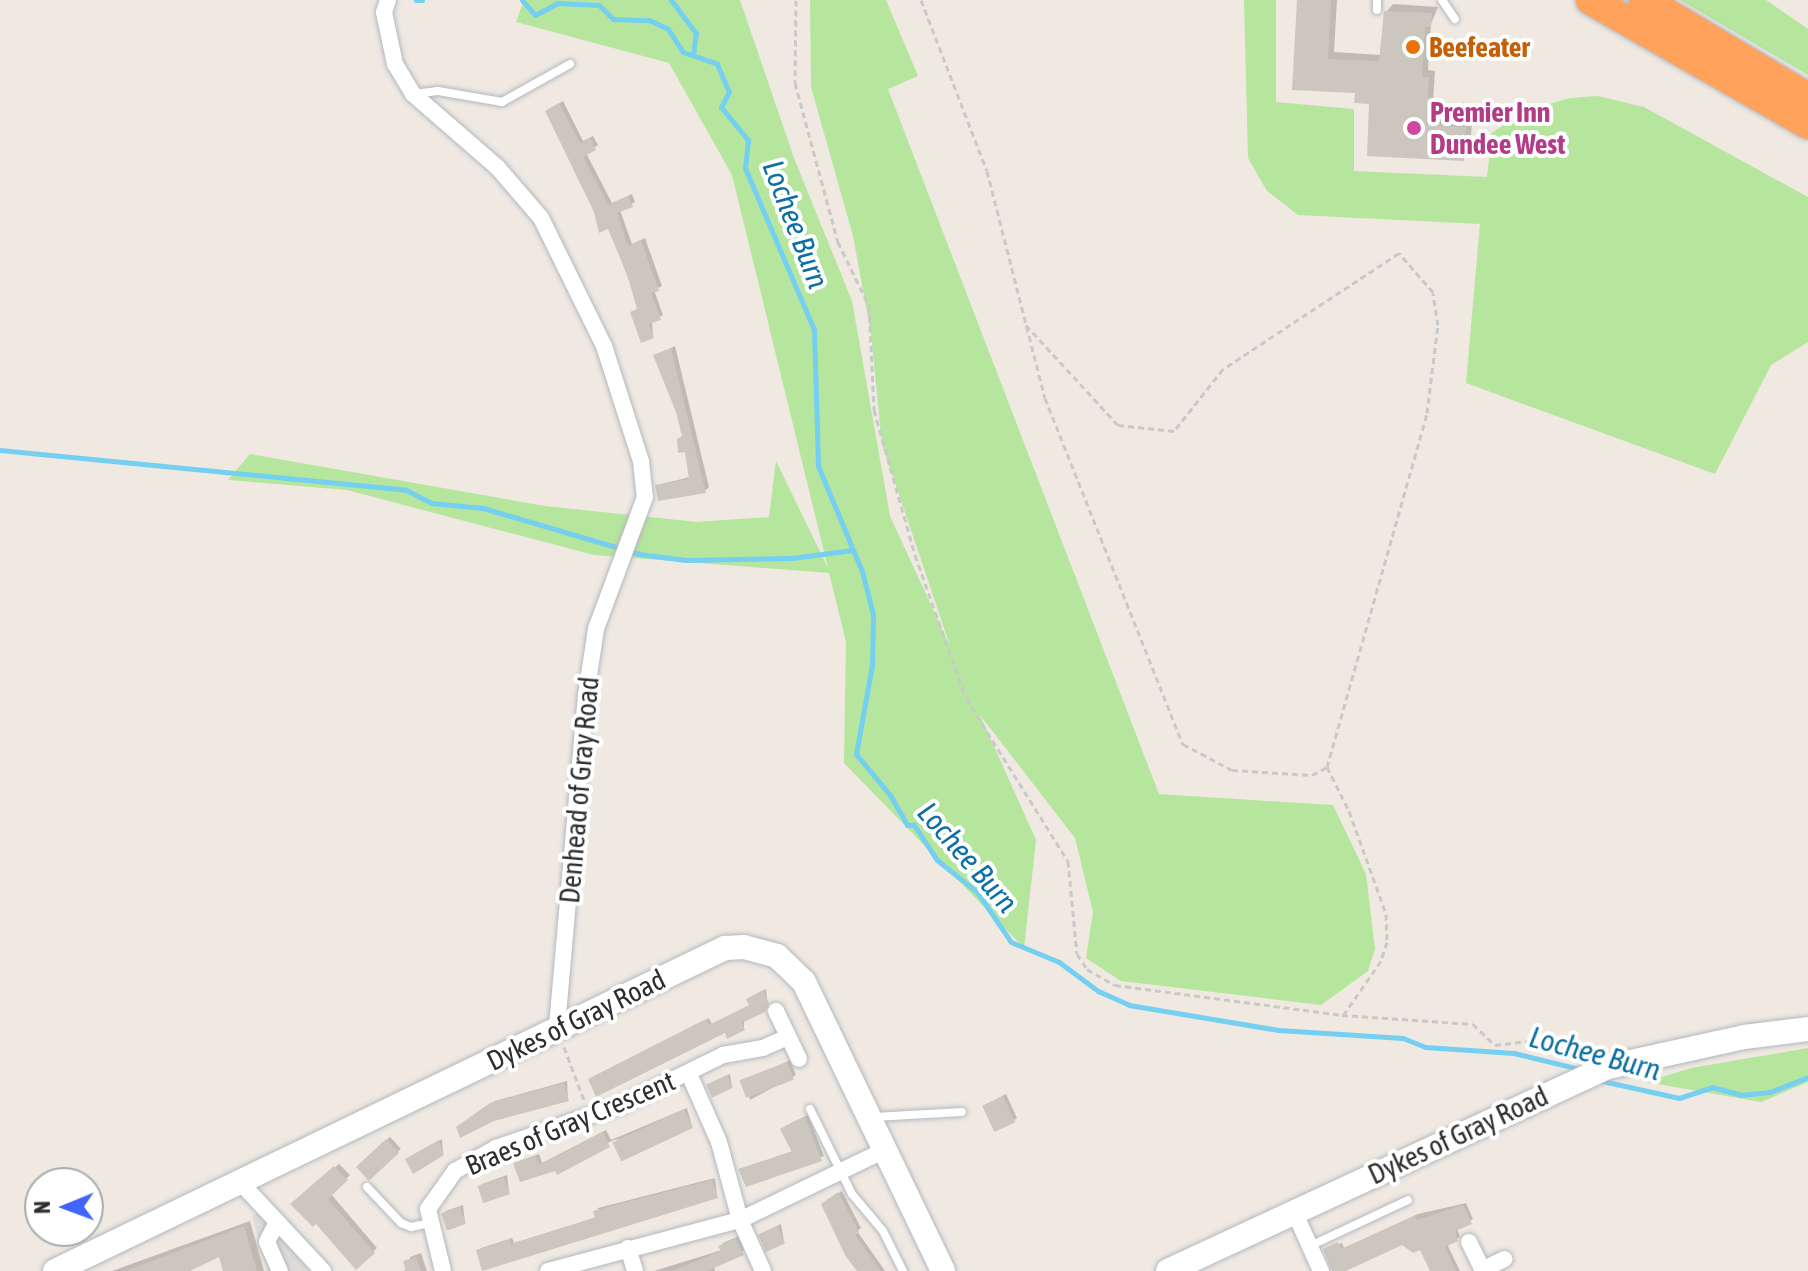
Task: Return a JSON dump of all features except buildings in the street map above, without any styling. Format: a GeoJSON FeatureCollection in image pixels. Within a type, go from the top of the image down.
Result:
{"type":"FeatureCollection","features":[{"type":"Feature","properties":{"kind":"highway"},"geometry":{"type":"LineString","coordinates":[[1591,0],[1808,124]]}},
{"type":"Feature","properties":{"kind":"highway"},"geometry":{"type":"LineString","coordinates":[[1644,0],[1808,98]]}},
{"type":"Feature","properties":{"kind":"street"},"geometry":{"type":"LineString","coordinates":[[386,2],[395,64],[413,94]]}},
{"type":"Feature","properties":{"kind":"street","name":"Denhead of Gray Road"},"geometry":{"type":"LineString","coordinates":[[413,94],[498,168],[541,218],[604,346],[641,461],[645,497],[596,629],[586,695],[557,1029]]}},
{"type":"Feature","properties":{"kind":"street","name":"Dykes of Gray Road"},"geometry":{"type":"LineString","coordinates":[[55,1271],[725,948],[761,951],[777,956],[804,982],[943,1271]]}},
{"type":"Feature","properties":{"kind":"street"},"geometry":{"type":"LineString","coordinates":[[776,1011],[799,1059]]}},
{"type":"Feature","properties":{"kind":"street","name":"Dykes of Gray Road"},"geometry":{"type":"LineString","coordinates":[[1168,1271],[1576,1081],[1597,1062],[1808,1029]]}},
{"type":"Feature","properties":{"kind":"street","name":"Braes of Gray Crescent"},"geometry":{"type":"LineString","coordinates":[[430,1223],[428,1209],[455,1171],[496,1148],[591,1119],[723,1055],[763,1048],[788,1037]]}},
{"type":"Feature","properties":{"kind":"street"},"geometry":{"type":"LineString","coordinates":[[689,1074],[719,1142],[740,1220],[763,1271]]}},
{"type":"Feature","properties":{"kind":"street"},"geometry":{"type":"LineString","coordinates":[[548,1271],[740,1220],[885,1150]]}},
{"type":"Feature","properties":{"kind":"street"},"geometry":{"type":"LineString","coordinates":[[240,1182],[323,1271]]}},
{"type":"Feature","properties":{"kind":"street"},"geometry":{"type":"LineString","coordinates":[[1294,1211],[1321,1271]]}},
{"type":"Feature","properties":{"kind":"street"},"geometry":{"type":"LineString","coordinates":[[277,1222],[267,1242],[280,1271]]}},
{"type":"Feature","properties":{"kind":"street"},"geometry":{"type":"LineString","coordinates":[[430,1223],[443,1271]]}},
{"type":"Feature","properties":{"kind":"street"},"geometry":{"type":"LineString","coordinates":[[1469,1242],[1482,1270],[1505,1259]]}},
{"type":"Feature","properties":{"kind":"street"},"geometry":{"type":"LineString","coordinates":[[628,1248],[635,1271]]}},
{"type":"Feature","properties":{"kind":"lane"},"geometry":{"type":"LineString","coordinates":[[1442,0],[1455,19]]}},
{"type":"Feature","properties":{"kind":"lane"},"geometry":{"type":"LineString","coordinates":[[413,94],[438,91],[502,102],[570,64]]}},
{"type":"Feature","properties":{"kind":"lane"},"geometry":{"type":"LineString","coordinates":[[810,1109],[841,1172],[883,1231],[903,1271]]}},
{"type":"Feature","properties":{"kind":"lane"},"geometry":{"type":"LineString","coordinates":[[869,1117],[962,1112]]}},
{"type":"Feature","properties":{"kind":"lane"},"geometry":{"type":"LineString","coordinates":[[367,1187],[401,1223],[411,1227],[430,1223]]}},
{"type":"Feature","properties":{"kind":"lane"},"geometry":{"type":"LineString","coordinates":[[1309,1246],[1408,1200]]}},
{"type":"Feature","properties":{"kind":"path"},"geometry":{"type":"LineString","coordinates":[[796,0],[795,83],[838,242],[869,306],[874,410],[915,555],[966,698],[1068,861],[1077,954],[1087,969],[1115,985],[1342,1015],[1473,1024],[1495,1045],[1546,1039],[1597,1062]]}},
{"type":"Feature","properties":{"kind":"path"},"geometry":{"type":"LineString","coordinates":[[921,0],[987,171],[1045,398],[1183,744],[1232,770],[1312,775],[1327,767]]}},
{"type":"Feature","properties":{"kind":"path"},"geometry":{"type":"LineString","coordinates":[[1026,325],[1118,425],[1174,431],[1223,369],[1399,253],[1433,292],[1438,325],[1427,413],[1327,767],[1349,811],[1386,914],[1381,961],[1342,1015]]}},
{"type":"Feature","properties":{"kind":"path"},"geometry":{"type":"LineString","coordinates":[[557,1029],[591,1119]]}},
{"type":"Feature","properties":{"kind":"green space"},"geometry":{"type":"Polygon","coordinates":[[[524,0],[740,0],[794,158],[852,301],[890,516],[950,646],[882,444],[871,334],[853,236],[811,87],[810,0],[886,0],[918,76],[888,89],[1159,794],[1333,805],[1366,874],[1375,949],[1368,971],[1321,1005],[1121,981],[1086,958],[1093,912],[1075,838],[980,715],[1036,840],[1024,948],[844,763],[846,642],[829,573],[594,555],[347,490],[228,480],[250,454],[545,506],[697,522],[769,517],[776,461],[828,568],[732,175],[669,63],[516,22],[524,0]]]}},
{"type":"Feature","properties":{"kind":"green space"},"geometry":{"type":"Polygon","coordinates":[[[1244,0],[1276,0],[1276,102],[1354,109],[1354,171],[1487,177],[1492,133],[1522,112],[1570,98],[1598,96],[1644,107],[1808,197],[1808,342],[1771,365],[1715,474],[1466,383],[1480,224],[1298,215],[1267,191],[1248,158],[1244,0]]]}},
{"type":"Feature","properties":{"kind":"green space"},"geometry":{"type":"Polygon","coordinates":[[[1680,0],[1766,0],[1808,29],[1808,75],[1680,0]]]}},
{"type":"Feature","properties":{"kind":"green space"},"geometry":{"type":"Polygon","coordinates":[[[1808,1048],[1808,1082],[1761,1102],[1646,1082],[1691,1068],[1808,1048]]]}},
{"type":"Feature","properties":{"kind":"shaded area"},"geometry":{"type":"Polygon","coordinates":[[[259,1213],[310,1271],[268,1271],[252,1216],[259,1213]]]}},
{"type":"Feature","properties":{"kind":"waterway"},"geometry":{"type":"LineString","coordinates":[[416,0],[422,0]]}},
{"type":"Feature","properties":{"kind":"waterway","name":"Lochee Burn"},"geometry":{"type":"LineString","coordinates":[[522,0],[535,15],[558,3],[599,5],[613,19],[649,20],[668,29],[683,52],[717,64],[729,92],[721,107],[748,140],[745,168],[814,330],[818,466],[862,571],[873,614],[872,665],[856,754],[890,795],[907,825],[914,825],[937,860],[977,892],[1011,942],[1059,962],[1098,991],[1129,1005],[1279,1030],[1403,1038],[1425,1047],[1514,1053],[1583,1070]]}},
{"type":"Feature","properties":{"kind":"waterway","name":"Lochee Burn"},"geometry":{"type":"LineString","coordinates":[[671,0],[696,33],[693,54]]}},
{"type":"Feature","properties":{"kind":"waterway"},"geometry":{"type":"LineString","coordinates":[[0,450],[406,490],[431,503],[483,508],[639,554],[686,560],[792,558],[852,550]]}},
{"type":"Feature","properties":{"kind":"waterway","name":"Lochee Burn"},"geometry":{"type":"LineString","coordinates":[[1598,1080],[1679,1098],[1712,1087],[1741,1095],[1770,1092],[1808,1077]]}},
{"type":"Feature","properties":{"kind":"place","name":"Beefeater"},"geometry":{"type":"Point","coordinates":[1413,47]}},
{"type":"Feature","properties":{"kind":"place","name":"Premier Inn Dundee West"},"geometry":{"type":"Point","coordinates":[1414,128]}}]}
